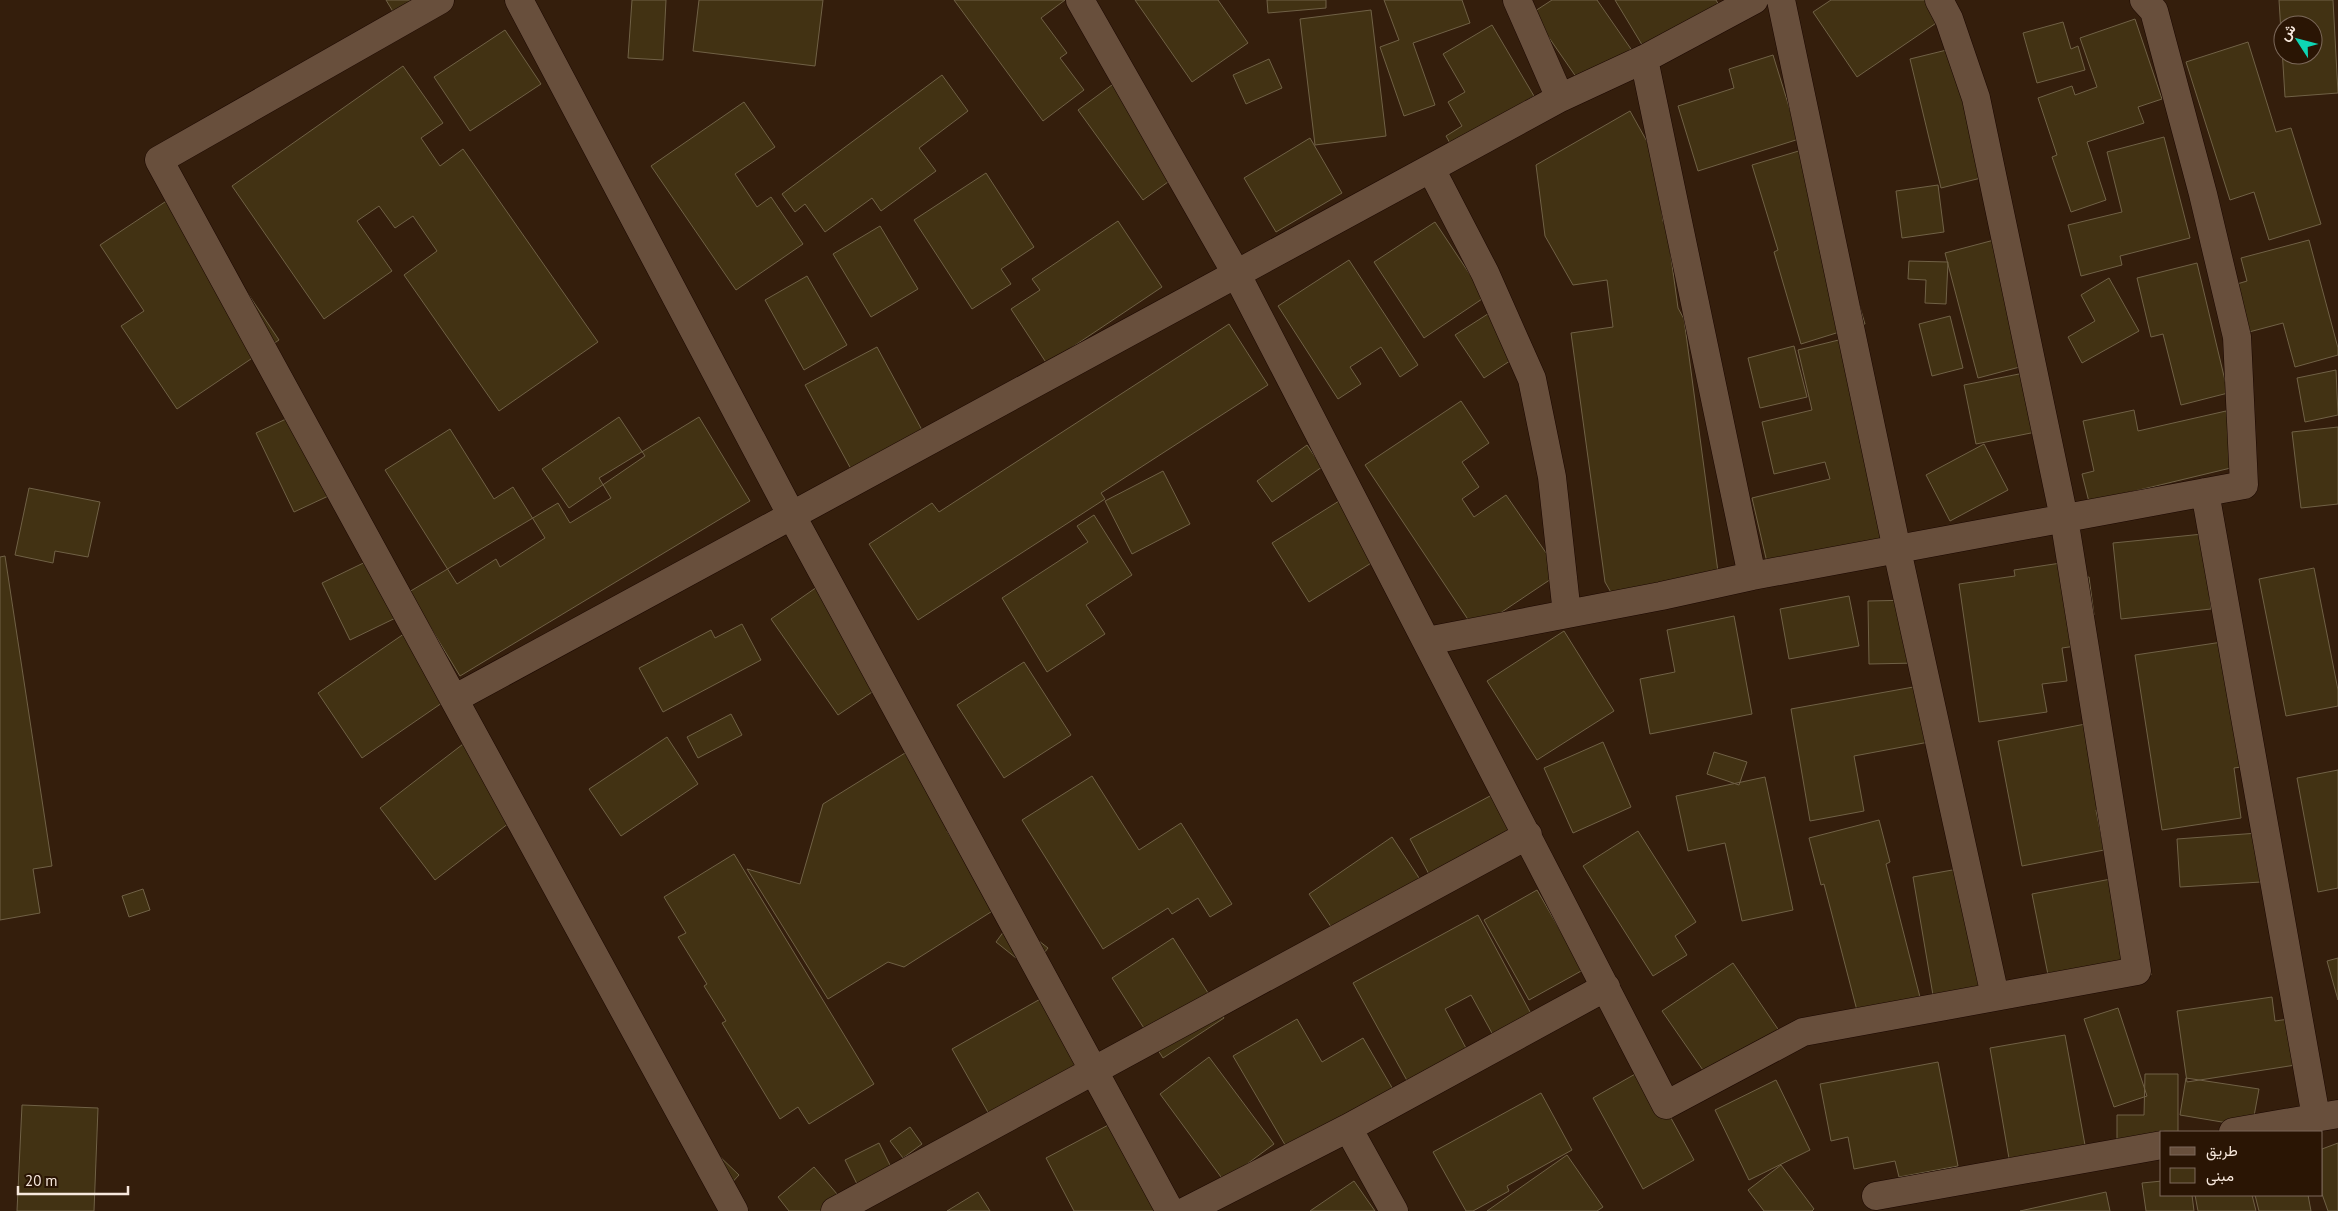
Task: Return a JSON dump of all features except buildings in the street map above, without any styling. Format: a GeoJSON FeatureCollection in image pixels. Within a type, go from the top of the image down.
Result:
{"type":"FeatureCollection","features":[{"type":"Feature","properties":{"kind":"street"},"geometry":{"type":"LineString","coordinates":[[440,0],[159,160],[734,1211]]}},
{"type":"Feature","properties":{"kind":"street"},"geometry":{"type":"LineString","coordinates":[[519,0],[792,516],[1170,1211]]}},
{"type":"Feature","properties":{"kind":"street"},"geometry":{"type":"LineString","coordinates":[[1080,0],[1237,275],[1666,1105],[1803,1032],[2137,971],[2064,518],[1976,98],[1939,0]]}},
{"type":"Feature","properties":{"kind":"street"},"geometry":{"type":"LineString","coordinates":[[1517,0],[1560,98]]}},
{"type":"Feature","properties":{"kind":"street"},"geometry":{"type":"LineString","coordinates":[[454,699],[1560,98],[1644,59],[1753,0]]}},
{"type":"Feature","properties":{"kind":"street"},"geometry":{"type":"LineString","coordinates":[[1781,0],[1897,550],[1995,996]]}},
{"type":"Feature","properties":{"kind":"street"},"geometry":{"type":"LineString","coordinates":[[1427,641],[1661,596],[1752,576],[2244,485],[2237,337],[2203,194],[2154,11],[2144,0]]}},
{"type":"Feature","properties":{"kind":"street"},"geometry":{"type":"LineString","coordinates":[[1644,59],[1752,576]]}},
{"type":"Feature","properties":{"kind":"street"},"geometry":{"type":"LineString","coordinates":[[1431,169],[1485,273],[1532,379],[1552,477],[1567,614]]}},
{"type":"Feature","properties":{"kind":"street"},"geometry":{"type":"LineString","coordinates":[[2205,492],[2327,1116],[2239,1131]]}},
{"type":"Feature","properties":{"kind":"street"},"geometry":{"type":"LineString","coordinates":[[835,1211],[1528,835]]}},
{"type":"Feature","properties":{"kind":"street"},"geometry":{"type":"LineString","coordinates":[[1186,1211],[1348,1128],[1606,987]]}},
{"type":"Feature","properties":{"kind":"street"},"geometry":{"type":"LineString","coordinates":[[1348,1128],[1394,1211]]}},
{"type":"Feature","properties":{"kind":"street"},"geometry":{"type":"LineString","coordinates":[[1876,1196],[2160,1145]]}}]}
